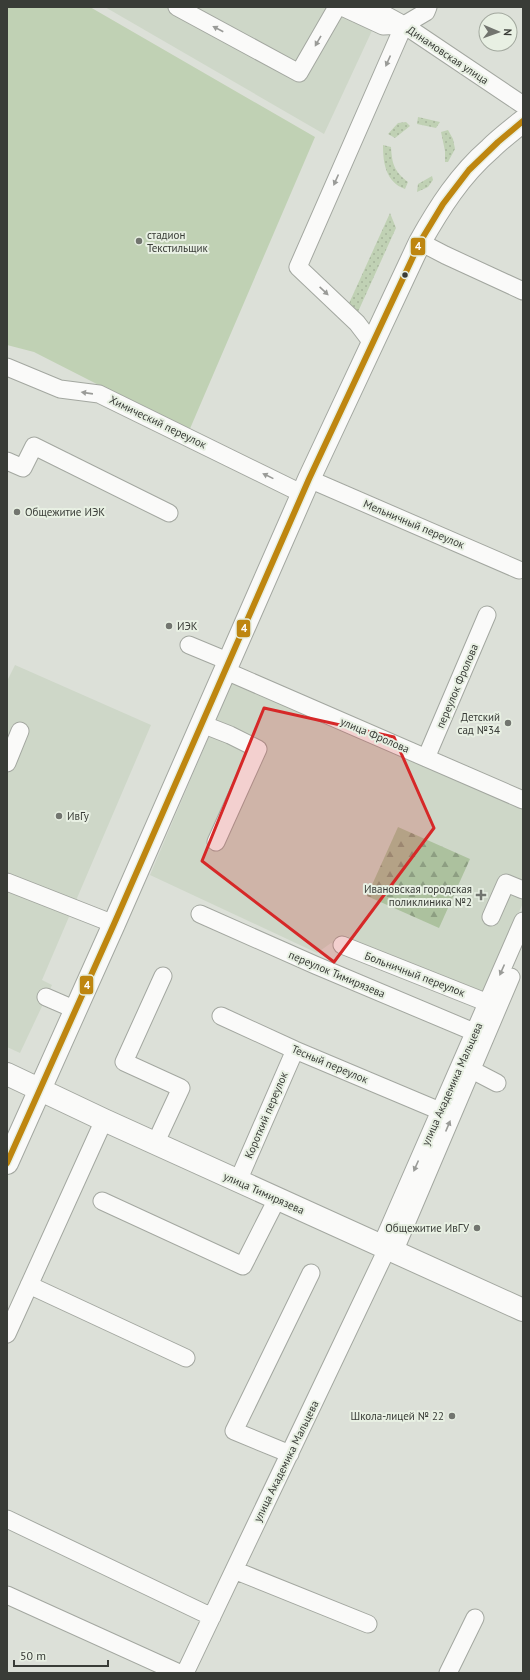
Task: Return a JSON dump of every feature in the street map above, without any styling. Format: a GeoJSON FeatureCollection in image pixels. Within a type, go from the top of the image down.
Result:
{"type":"FeatureCollection","features":[{"type":"Feature","properties":{"kind":"main road"},"geometry":{"type":"LineString","coordinates":[[7,1163],[228,666],[306,486],[420,242],[453,190],[471,168],[489,149],[523,121]]}},
{"type":"Feature","properties":{"kind":"main road","name":"улица Тимирязева"},"geometry":{"type":"LineString","coordinates":[[7,1074],[155,1144],[523,1310]]}},
{"type":"Feature","properties":{"kind":"street"},"geometry":{"type":"LineString","coordinates":[[177,7],[300,73],[337,7]]}},
{"type":"Feature","properties":{"kind":"street"},"geometry":{"type":"LineString","coordinates":[[342,7],[383,26],[404,25],[426,12],[428,7]]}},
{"type":"Feature","properties":{"kind":"street","name":"Динамовская улица"},"geometry":{"type":"LineString","coordinates":[[371,7],[404,25],[523,105]]}},
{"type":"Feature","properties":{"kind":"street"},"geometry":{"type":"LineString","coordinates":[[372,344],[357,323],[298,267],[404,25]]}},
{"type":"Feature","properties":{"kind":"street"},"geometry":{"type":"LineString","coordinates":[[420,242],[523,291]]}},
{"type":"Feature","properties":{"kind":"street","name":"Химический переулок"},"geometry":{"type":"LineString","coordinates":[[7,367],[60,388],[100,394],[306,486]]}},
{"type":"Feature","properties":{"kind":"street"},"geometry":{"type":"LineString","coordinates":[[7,461],[23,468],[34,446],[169,513]]}},
{"type":"Feature","properties":{"kind":"street","name":"Мельничный переулок"},"geometry":{"type":"LineString","coordinates":[[306,486],[519,570]]}},
{"type":"Feature","properties":{"kind":"street","name":"переулок Фролова"},"geometry":{"type":"LineString","coordinates":[[426,758],[487,615]]}},
{"type":"Feature","properties":{"kind":"street","name":"улица Фролова"},"geometry":{"type":"LineString","coordinates":[[189,645],[228,666],[426,758],[523,800]]}},
{"type":"Feature","properties":{"kind":"street"},"geometry":{"type":"LineString","coordinates":[[202,724],[230,735],[258,749],[216,842]]}},
{"type":"Feature","properties":{"kind":"street"},"geometry":{"type":"LineString","coordinates":[[7,763],[20,731]]}},
{"type":"Feature","properties":{"kind":"street"},"geometry":{"type":"LineString","coordinates":[[7,882],[114,924]]}},
{"type":"Feature","properties":{"kind":"street"},"geometry":{"type":"LineString","coordinates":[[491,917],[506,883],[523,890]]}},
{"type":"Feature","properties":{"kind":"street","name":"переулок Тимирязева"},"geometry":{"type":"LineString","coordinates":[[200,914],[315,965],[474,1032]]}},
{"type":"Feature","properties":{"kind":"street","name":"улица Академика Мальцева"},"geometry":{"type":"LineString","coordinates":[[185,1673],[387,1249],[440,1111],[474,1032],[493,1004],[523,921]]}},
{"type":"Feature","properties":{"kind":"street","name":"Больничный переулок"},"geometry":{"type":"LineString","coordinates":[[342,945],[493,1004]]}},
{"type":"Feature","properties":{"kind":"street"},"geometry":{"type":"LineString","coordinates":[[387,1249],[472,1070],[493,1004],[523,950]]}},
{"type":"Feature","properties":{"kind":"street"},"geometry":{"type":"LineString","coordinates":[[155,1144],[181,1088],[124,1062],[163,976]]}},
{"type":"Feature","properties":{"kind":"street"},"geometry":{"type":"LineString","coordinates":[[46,997],[76,1010]]}},
{"type":"Feature","properties":{"kind":"street","name":"Тесный переулок"},"geometry":{"type":"LineString","coordinates":[[221,1016],[295,1050],[440,1111]]}},
{"type":"Feature","properties":{"kind":"street","name":"Короткий переулок"},"geometry":{"type":"LineString","coordinates":[[238,1181],[295,1050]]}},
{"type":"Feature","properties":{"kind":"street"},"geometry":{"type":"LineString","coordinates":[[472,1070],[497,1083]]}},
{"type":"Feature","properties":{"kind":"street"},"geometry":{"type":"LineString","coordinates":[[7,1334],[13,1303],[29,1285],[104,1120]]}},
{"type":"Feature","properties":{"kind":"street"},"geometry":{"type":"LineString","coordinates":[[102,1201],[243,1266],[277,1199]]}},
{"type":"Feature","properties":{"kind":"street"},"geometry":{"type":"LineString","coordinates":[[290,1454],[234,1431],[311,1273]]}},
{"type":"Feature","properties":{"kind":"street"},"geometry":{"type":"LineString","coordinates":[[29,1285],[186,1358]]}},
{"type":"Feature","properties":{"kind":"street"},"geometry":{"type":"LineString","coordinates":[[7,1519],[212,1617]]}},
{"type":"Feature","properties":{"kind":"street"},"geometry":{"type":"LineString","coordinates":[[234,1570],[368,1624]]}},
{"type":"Feature","properties":{"kind":"street"},"geometry":{"type":"LineString","coordinates":[[7,1595],[179,1673]]}},
{"type":"Feature","properties":{"kind":"street"},"geometry":{"type":"LineString","coordinates":[[448,1673],[475,1618]]}},
{"type":"Feature","properties":{"kind":"highlighted area"},"geometry":{"type":"Polygon","coordinates":[[[264,708],[394,737],[434,828],[334,962],[202,861],[264,708]]]}},
{"type":"Feature","properties":{"kind":"shaded area"},"geometry":{"type":"Polygon","coordinates":[[[105,7],[383,7],[324,134],[105,7]]]}},
{"type":"Feature","properties":{"kind":"shaded area","name":"ИвГу"},"geometry":{"type":"Polygon","coordinates":[[[15,665],[151,725],[42,980],[52,985],[20,1053],[7,1047],[7,681],[15,665]]]}},
{"type":"Feature","properties":{"kind":"shaded area"},"geometry":{"type":"Polygon","coordinates":[[[232,682],[523,808],[523,903],[478,1005],[331,943],[317,953],[150,875],[232,682]]]}},
{"type":"Feature","properties":{"kind":"green space","name":"стадион Текстильщик"},"geometry":{"type":"Polygon","coordinates":[[[7,7],[90,7],[315,137],[189,431],[34,352],[7,345],[7,7]]]}},
{"type":"Feature","properties":{"kind":"green space"},"geometry":{"type":"Polygon","coordinates":[[[418,117],[440,122],[436,128],[417,124],[418,117]]]}},
{"type":"Feature","properties":{"kind":"green space"},"geometry":{"type":"Polygon","coordinates":[[[406,122],[410,126],[395,138],[388,134],[398,123],[406,122]]]}},
{"type":"Feature","properties":{"kind":"green space"},"geometry":{"type":"Polygon","coordinates":[[[448,130],[453,139],[455,149],[448,162],[445,162],[445,151],[441,132],[448,130]]]}},
{"type":"Feature","properties":{"kind":"green space"},"geometry":{"type":"Polygon","coordinates":[[[383,145],[391,147],[395,167],[408,182],[405,189],[394,182],[387,172],[383,145]]]}},
{"type":"Feature","properties":{"kind":"green space"},"geometry":{"type":"Polygon","coordinates":[[[432,176],[433,180],[428,187],[417,192],[418,184],[432,176]]]}},
{"type":"Feature","properties":{"kind":"green space"},"geometry":{"type":"Polygon","coordinates":[[[390,213],[396,228],[357,314],[346,310],[390,213]]]}},
{"type":"Feature","properties":{"kind":"green space"},"geometry":{"type":"Polygon","coordinates":[[[398,827],[470,859],[439,928],[367,896],[398,827]]]}},
{"type":"Feature","properties":{"kind":"transit line","name":"4"},"geometry":{"type":"LineString","coordinates":[[7,1163],[114,924],[309,479],[420,242],[443,204],[469,170],[498,142],[523,121]]}},
{"type":"Feature","properties":{"kind":"place","name":"стадион Текстильщик"},"geometry":{"type":"Point","coordinates":[139,241]}},
{"type":"Feature","properties":{"kind":"place","name":"Общежитие ИЭК"},"geometry":{"type":"Point","coordinates":[17,512]}},
{"type":"Feature","properties":{"kind":"place","name":"ИЭК"},"geometry":{"type":"Point","coordinates":[169,626]}},
{"type":"Feature","properties":{"kind":"place","name":"Детский сад №34"},"geometry":{"type":"Point","coordinates":[508,723]}},
{"type":"Feature","properties":{"kind":"place","name":"ИвГу"},"geometry":{"type":"Point","coordinates":[59,816]}},
{"type":"Feature","properties":{"kind":"place","name":"Ивановская городская поликлиника №2"},"geometry":{"type":"Point","coordinates":[481,895]}},
{"type":"Feature","properties":{"kind":"place","name":"Общежитие ИвГУ"},"geometry":{"type":"Point","coordinates":[477,1228]}},
{"type":"Feature","properties":{"kind":"place","name":"Школа-лицей № 22"},"geometry":{"type":"Point","coordinates":[452,1416]}}]}
